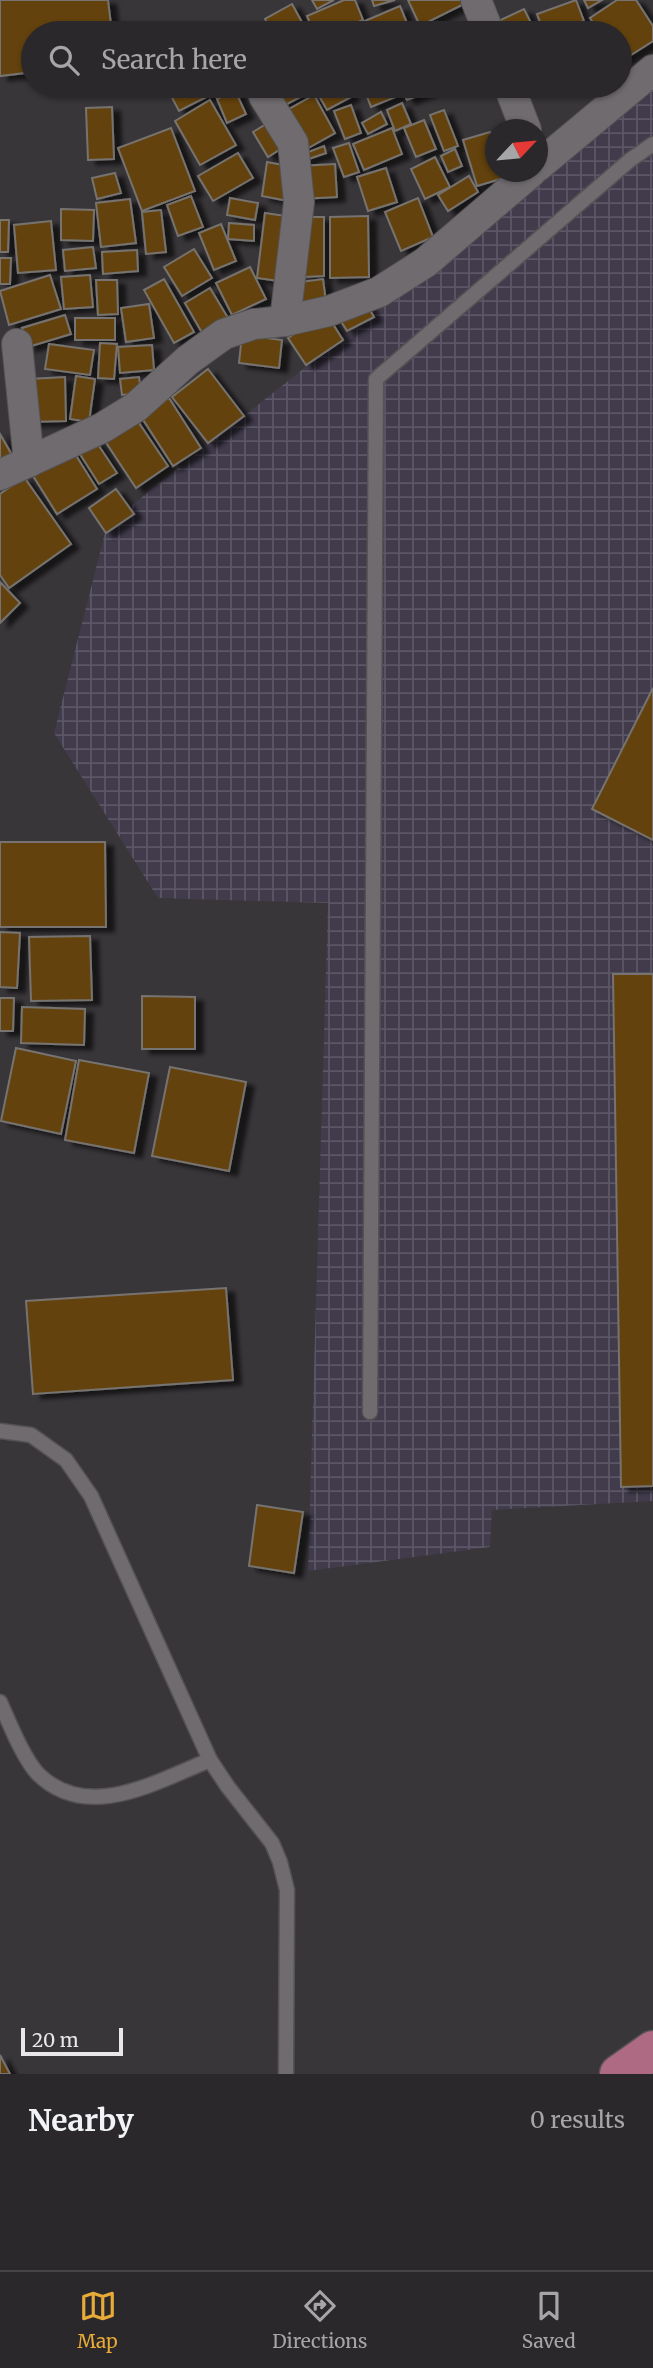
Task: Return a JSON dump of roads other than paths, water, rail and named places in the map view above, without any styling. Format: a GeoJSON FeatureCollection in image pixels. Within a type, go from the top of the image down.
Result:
{"type":"FeatureCollection","features":[{"type":"Feature","properties":{"kind":"main road"},"geometry":{"type":"LineString","coordinates":[[619,2074],[653,2050]]}},
{"type":"Feature","properties":{"kind":"street"},"geometry":{"type":"LineString","coordinates":[[476,0],[484,21]]}},
{"type":"Feature","properties":{"kind":"street"},"geometry":{"type":"LineString","coordinates":[[632,87],[653,70]]}},
{"type":"Feature","properties":{"kind":"street"},"geometry":{"type":"LineString","coordinates":[[265,98],[293,143],[299,202],[285,321]]}},
{"type":"Feature","properties":{"kind":"street"},"geometry":{"type":"LineString","coordinates":[[514,98],[522,119]]}},
{"type":"Feature","properties":{"kind":"street"},"geometry":{"type":"LineString","coordinates":[[548,155],[619,98]]}},
{"type":"Feature","properties":{"kind":"street"},"geometry":{"type":"LineString","coordinates":[[0,475],[102,428],[135,407],[188,360],[224,334],[254,324],[285,321],[328,311],[379,292],[426,262],[517,182]]}},
{"type":"Feature","properties":{"kind":"street"},"geometry":{"type":"LineString","coordinates":[[16,344],[29,462]]}},
{"type":"Feature","properties":{"kind":"lane"},"geometry":{"type":"LineString","coordinates":[[370,1412],[376,379],[630,160],[653,144]]}},
{"type":"Feature","properties":{"kind":"lane"},"geometry":{"type":"LineString","coordinates":[[0,1431],[31,1435],[58,1454],[66,1460],[91,1496],[210,1760],[265,1832],[280,1862],[286,1890],[286,2074]]}},
{"type":"Feature","properties":{"kind":"lane"},"geometry":{"type":"LineString","coordinates":[[0,1702],[12,1731],[37,1772],[59,1790],[89,1799],[122,1795],[210,1760]]}}]}
